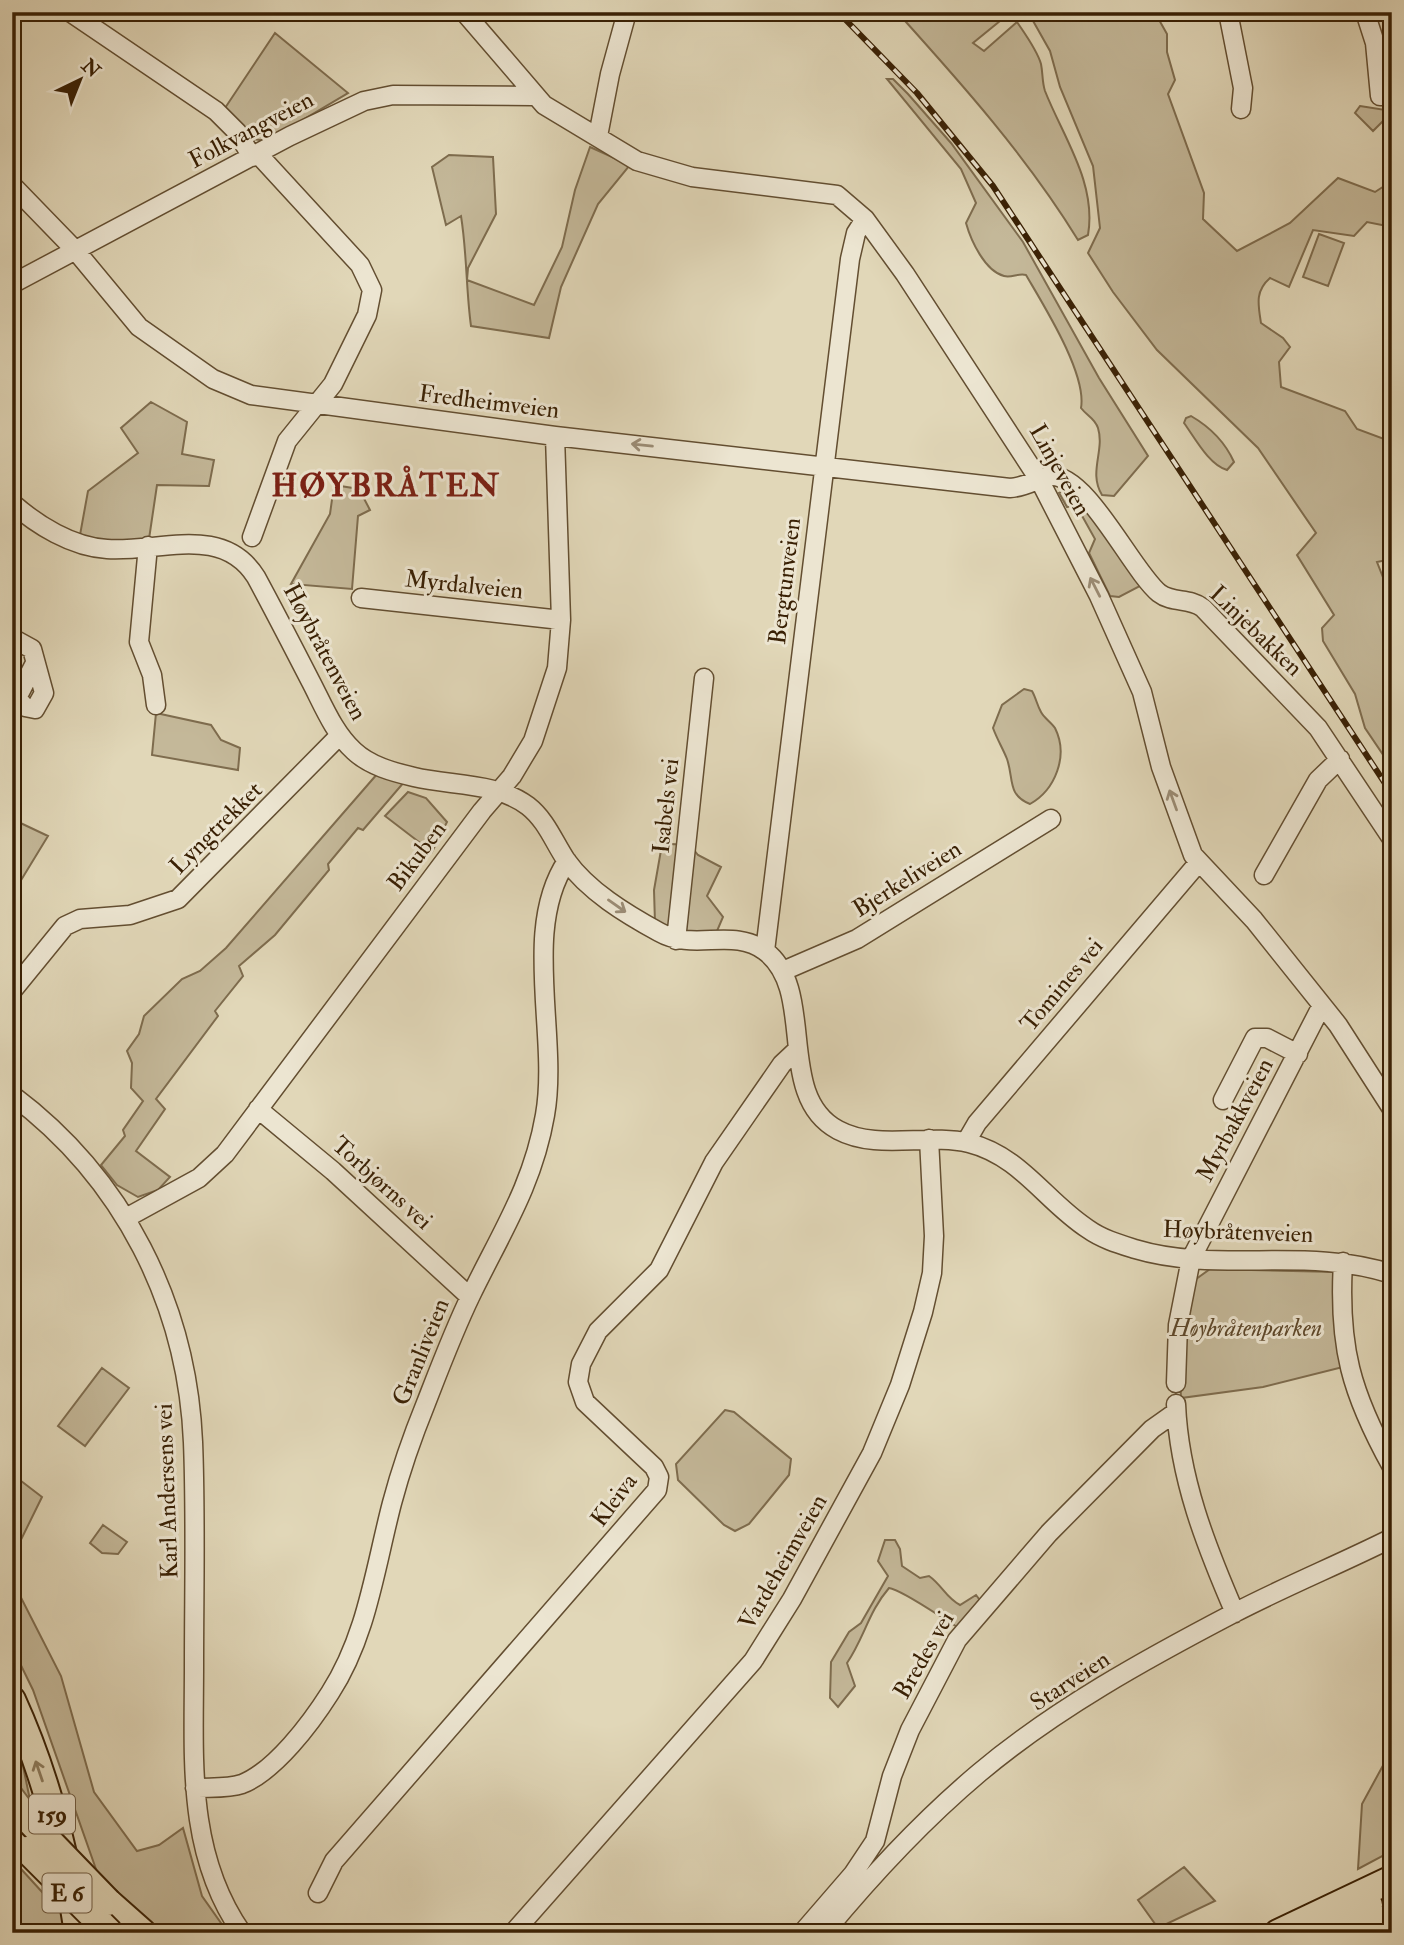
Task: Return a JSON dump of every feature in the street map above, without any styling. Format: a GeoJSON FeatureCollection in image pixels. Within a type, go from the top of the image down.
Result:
{"type":"FeatureCollection","features":[{"type":"Feature","properties":{"kind":"highway","name":"159"},"geometry":{"type":"LineString","coordinates":[[12,1700],[46,1791],[72,1894],[78,1933]]}},
{"type":"Feature","properties":{"kind":"highway","name":"E 6"},"geometry":{"type":"LineString","coordinates":[[18,1824],[143,1933]]}},
{"type":"Feature","properties":{"kind":"highway","name":"E 6"},"geometry":{"type":"LineString","coordinates":[[18,1824],[110,1933]]}},
{"type":"Feature","properties":{"kind":"highway"},"geometry":{"type":"LineString","coordinates":[[1278,1933],[1392,1879]]}},
{"type":"Feature","properties":{"kind":"highway"},"geometry":{"type":"LineString","coordinates":[[1323,1933],[1392,1892]]}},
{"type":"Feature","properties":{"kind":"highway"},"geometry":{"type":"LineString","coordinates":[[1364,1933],[1392,1916]]}},
{"type":"Feature","properties":{"kind":"street"},"geometry":{"type":"LineString","coordinates":[[70,12],[216,111],[352,254],[367,274],[372,290],[370,307],[348,356],[317,405],[287,441],[252,537],[252,570]]}},
{"type":"Feature","properties":{"kind":"street","name":"Linjeveien"},"geometry":{"type":"LineString","coordinates":[[464,12],[533,96],[556,114],[637,161],[665,171],[837,195],[865,219],[905,274],[1040,481],[1099,596],[1142,692],[1161,767],[1193,855],[1254,920],[1322,1005],[1364,1062],[1392,1109]]}},
{"type":"Feature","properties":{"kind":"street"},"geometry":{"type":"LineString","coordinates":[[598,136],[610,74],[627,12]]}},
{"type":"Feature","properties":{"kind":"street"},"geometry":{"type":"LineString","coordinates":[[1228,12],[1243,88],[1241,109]]}},
{"type":"Feature","properties":{"kind":"street"},"geometry":{"type":"LineString","coordinates":[[1365,12],[1375,43],[1380,96],[1392,96]]}},
{"type":"Feature","properties":{"kind":"street","name":"Folkvangveien"},"geometry":{"type":"LineString","coordinates":[[12,285],[346,108],[393,95],[533,96]]}},
{"type":"Feature","properties":{"kind":"street","name":"Fredheimveien"},"geometry":{"type":"LineString","coordinates":[[12,185],[76,251],[139,327],[213,379],[251,395],[555,436],[1010,488],[1040,481]]}},
{"type":"Feature","properties":{"kind":"street","name":"Bergtunveien"},"geometry":{"type":"LineString","coordinates":[[765,951],[823,465],[853,245],[865,219]]}},
{"type":"Feature","properties":{"kind":"street","name":"Bikuben"},"geometry":{"type":"LineString","coordinates":[[126,1218],[178,1191],[225,1154],[499,792],[533,741],[557,668],[561,620],[555,436]]}},
{"type":"Feature","properties":{"kind":"street","name":"Linjebakken"},"geometry":{"type":"LineString","coordinates":[[1040,481],[1048,476],[1059,478],[1089,501],[1153,587],[1166,598],[1188,599],[1203,608],[1318,728],[1392,839]]}},
{"type":"Feature","properties":{"kind":"street","name":"Høybråtenveien"},"geometry":{"type":"LineString","coordinates":[[12,502],[46,527],[83,544],[106,550],[192,543],[233,555],[252,570],[340,736],[360,756],[384,768],[423,779],[499,792],[532,809],[567,861],[583,879],[613,903],[676,940]]}},
{"type":"Feature","properties":{"kind":"street"},"geometry":{"type":"LineString","coordinates":[[233,555],[252,537]]}},
{"type":"Feature","properties":{"kind":"street"},"geometry":{"type":"LineString","coordinates":[[148,546],[139,642],[152,675],[156,705]]}},
{"type":"Feature","properties":{"kind":"street","name":"Myrdalveien"},"geometry":{"type":"LineString","coordinates":[[361,598],[561,620]]}},
{"type":"Feature","properties":{"kind":"street"},"geometry":{"type":"LineString","coordinates":[[12,638],[32,649],[34,665]]}},
{"type":"Feature","properties":{"kind":"street","name":"Isabels vei"},"geometry":{"type":"LineString","coordinates":[[676,940],[704,678]]}},
{"type":"Feature","properties":{"kind":"street","name":"Lyngtrekket"},"geometry":{"type":"LineString","coordinates":[[12,991],[65,926],[80,919],[130,915],[178,899],[340,736]]}},
{"type":"Feature","properties":{"kind":"street"},"geometry":{"type":"LineString","coordinates":[[1265,875],[1318,779],[1340,759]]}},
{"type":"Feature","properties":{"kind":"street","name":"Bjerkeliveien"},"geometry":{"type":"LineString","coordinates":[[783,971],[857,939],[1051,819]]}},
{"type":"Feature","properties":{"kind":"street","name":"Granliveien"},"geometry":{"type":"LineString","coordinates":[[195,1788],[232,1786],[256,1776],[294,1741],[331,1692],[367,1615],[399,1481],[426,1404],[470,1297],[524,1194],[545,1116],[550,1070],[543,950],[552,887],[567,861]]}},
{"type":"Feature","properties":{"kind":"street","name":"Tomines vei"},"geometry":{"type":"LineString","coordinates":[[966,1142],[977,1123],[1199,862]]}},
{"type":"Feature","properties":{"kind":"street"},"geometry":{"type":"LineString","coordinates":[[676,940],[739,939],[765,951],[783,971]]}},
{"type":"Feature","properties":{"kind":"street","name":"Høybråtenveien"},"geometry":{"type":"LineString","coordinates":[[783,971],[812,1104],[831,1126],[850,1135],[872,1139],[966,1142],[1011,1161],[1074,1218],[1097,1235],[1150,1253],[1191,1259],[1315,1259],[1343,1262],[1392,1274]]}},
{"type":"Feature","properties":{"kind":"street","name":"Myrbakkveien"},"geometry":{"type":"LineString","coordinates":[[1176,1383],[1178,1325],[1191,1259],[1322,1005]]}},
{"type":"Feature","properties":{"kind":"street"},"geometry":{"type":"LineString","coordinates":[[1223,1100],[1255,1038],[1267,1038],[1298,1054]]}},
{"type":"Feature","properties":{"kind":"street","name":"Kleiva"},"geometry":{"type":"LineString","coordinates":[[318,1893],[334,1861],[657,1490],[659,1477],[654,1467],[584,1402],[578,1382],[581,1364],[598,1331],[659,1270],[714,1162],[782,1064],[798,1049]]}},
{"type":"Feature","properties":{"kind":"street","name":"Karl Andersens vei"},"geometry":{"type":"LineString","coordinates":[[12,1095],[80,1156],[126,1218],[167,1304],[190,1396],[194,1465],[195,1788],[198,1828],[207,1864],[226,1907],[242,1933]]}},
{"type":"Feature","properties":{"kind":"street","name":"Torbjørns vei"},"geometry":{"type":"LineString","coordinates":[[258,1109],[333,1171],[470,1297]]}},
{"type":"Feature","properties":{"kind":"street","name":"Vardeheimveien"},"geometry":{"type":"LineString","coordinates":[[513,1933],[753,1661],[792,1599],[873,1453],[900,1385],[932,1273],[934,1236],[929,1139]]}},
{"type":"Feature","properties":{"kind":"street"},"geometry":{"type":"LineString","coordinates":[[1343,1262],[1341,1322],[1345,1353],[1362,1408],[1392,1467]]}},
{"type":"Feature","properties":{"kind":"street","name":"Bredes vei"},"geometry":{"type":"LineString","coordinates":[[802,1933],[853,1874],[875,1841],[892,1776],[910,1730],[957,1640],[1049,1533],[1176,1408],[1183,1465],[1194,1506],[1235,1613]]}},
{"type":"Feature","properties":{"kind":"street","name":"Starveien"},"geometry":{"type":"LineString","coordinates":[[824,1933],[912,1835],[979,1773],[1076,1704],[1235,1613],[1392,1538]]}},
{"type":"Feature","properties":{"kind":"green space"},"geometry":{"type":"Polygon","coordinates":[[[897,12],[1011,12],[973,43],[984,51],[1017,22],[1037,53],[1045,91],[1083,179],[1088,197],[1088,235],[1078,240],[1015,150],[897,12]]]}},
{"type":"Feature","properties":{"kind":"green space"},"geometry":{"type":"Polygon","coordinates":[[[1028,12],[1159,12],[1158,18],[1167,34],[1167,52],[1175,80],[1168,94],[1204,193],[1203,219],[1237,251],[1290,223],[1338,178],[1375,192],[1392,181],[1392,227],[1367,222],[1354,236],[1313,230],[1289,287],[1270,278],[1262,288],[1259,304],[1261,323],[1283,338],[1290,347],[1279,362],[1281,387],[1345,411],[1357,429],[1384,439],[1388,439],[1392,428],[1392,559],[1377,562],[1386,585],[1388,621],[1392,624],[1392,768],[1365,728],[1355,694],[1323,641],[1322,628],[1334,615],[1297,555],[1316,533],[1258,448],[1157,350],[1113,292],[1088,253],[1100,228],[1093,166],[1060,87],[1050,51],[1028,12]]]}},
{"type":"Feature","properties":{"kind":"green space"},"geometry":{"type":"Polygon","coordinates":[[[275,33],[348,93],[267,141],[252,139],[223,111],[275,33]]]}},
{"type":"Feature","properties":{"kind":"green space"},"geometry":{"type":"Polygon","coordinates":[[[887,79],[893,79],[908,94],[951,143],[1023,242],[1099,378],[1148,456],[1114,496],[1102,495],[1098,486],[1098,428],[1081,408],[1077,377],[1063,340],[1026,275],[1004,276],[985,262],[966,223],[976,203],[961,169],[887,79]]]}},
{"type":"Feature","properties":{"kind":"green space"},"geometry":{"type":"Polygon","coordinates":[[[1360,106],[1392,112],[1373,131],[1355,113],[1360,106]]]}},
{"type":"Feature","properties":{"kind":"green space"},"geometry":{"type":"Polygon","coordinates":[[[590,147],[630,165],[598,204],[561,287],[549,338],[471,326],[461,216],[446,225],[432,167],[449,155],[493,157],[496,214],[468,268],[467,280],[534,305],[562,247],[575,190],[590,147]]]}},
{"type":"Feature","properties":{"kind":"green space"},"geometry":{"type":"Polygon","coordinates":[[[1319,234],[1344,243],[1328,286],[1303,277],[1319,234]]]}},
{"type":"Feature","properties":{"kind":"green space"},"geometry":{"type":"Polygon","coordinates":[[[151,402],[187,422],[182,454],[214,460],[209,486],[157,485],[149,539],[100,542],[80,535],[88,491],[138,453],[121,428],[151,402]]]}},
{"type":"Feature","properties":{"kind":"green space"},"geometry":{"type":"Polygon","coordinates":[[[1191,416],[1211,430],[1226,448],[1234,462],[1227,470],[1208,457],[1184,423],[1186,418],[1191,416]]]}},
{"type":"Feature","properties":{"kind":"green space"},"geometry":{"type":"Polygon","coordinates":[[[334,485],[359,489],[370,510],[358,516],[352,589],[291,584],[330,514],[334,485]]]}},
{"type":"Feature","properties":{"kind":"green space"},"geometry":{"type":"Polygon","coordinates":[[[1066,490],[1088,509],[1142,585],[1119,597],[1110,596],[1089,553],[1095,539],[1076,505],[1067,507],[1059,493],[1066,490]]]}},
{"type":"Feature","properties":{"kind":"green space"},"geometry":{"type":"Polygon","coordinates":[[[1024,689],[1032,691],[1042,714],[1055,728],[1061,750],[1053,781],[1039,798],[1030,804],[1014,791],[1007,759],[993,728],[1002,705],[1024,689]]]}},
{"type":"Feature","properties":{"kind":"green space"},"geometry":{"type":"Polygon","coordinates":[[[156,713],[211,725],[221,740],[240,748],[238,770],[152,755],[156,713]]]}},
{"type":"Feature","properties":{"kind":"green space"},"geometry":{"type":"Polygon","coordinates":[[[378,773],[405,781],[363,830],[358,828],[328,864],[329,870],[275,935],[239,966],[243,976],[215,1011],[218,1016],[156,1099],[165,1109],[136,1151],[170,1177],[158,1190],[138,1197],[117,1185],[101,1165],[125,1136],[123,1130],[143,1101],[131,1088],[132,1063],[127,1051],[139,1034],[144,1016],[182,979],[200,971],[226,948],[378,773]]]}},
{"type":"Feature","properties":{"kind":"green space"},"geometry":{"type":"Polygon","coordinates":[[[408,792],[426,798],[447,822],[432,852],[385,816],[408,792]]]}},
{"type":"Feature","properties":{"kind":"green space"},"geometry":{"type":"Polygon","coordinates":[[[12,819],[48,836],[12,895],[12,819]]]}},
{"type":"Feature","properties":{"kind":"green space"},"geometry":{"type":"Polygon","coordinates":[[[671,844],[690,845],[698,855],[721,867],[707,896],[723,917],[717,931],[690,934],[655,923],[654,890],[661,850],[671,844]]]}},
{"type":"Feature","properties":{"kind":"green space","name":"Høybråtenparken"},"geometry":{"type":"Polygon","coordinates":[[[1210,1269],[1337,1272],[1343,1367],[1263,1387],[1181,1398],[1180,1374],[1192,1282],[1210,1269]]]}},
{"type":"Feature","properties":{"kind":"green space"},"geometry":{"type":"Polygon","coordinates":[[[102,1368],[129,1388],[85,1446],[58,1426],[102,1368]]]}},
{"type":"Feature","properties":{"kind":"green space"},"geometry":{"type":"Polygon","coordinates":[[[725,1410],[734,1412],[791,1459],[789,1475],[749,1524],[735,1531],[724,1525],[678,1480],[676,1464],[725,1410]]]}},
{"type":"Feature","properties":{"kind":"green space"},"geometry":{"type":"Polygon","coordinates":[[[12,1474],[42,1497],[12,1558],[12,1474]]]}},
{"type":"Feature","properties":{"kind":"green space"},"geometry":{"type":"Polygon","coordinates":[[[103,1525],[127,1542],[118,1554],[102,1553],[90,1543],[103,1525]]]}},
{"type":"Feature","properties":{"kind":"green space"},"geometry":{"type":"Polygon","coordinates":[[[885,1540],[895,1540],[900,1549],[902,1566],[920,1578],[929,1576],[955,1602],[960,1605],[976,1595],[982,1603],[959,1628],[913,1599],[889,1588],[876,1606],[847,1663],[855,1686],[838,1707],[830,1698],[831,1662],[849,1632],[861,1623],[888,1576],[878,1561],[885,1540]]]}},
{"type":"Feature","properties":{"kind":"green space"},"geometry":{"type":"Polygon","coordinates":[[[12,1580],[61,1676],[94,1792],[137,1851],[159,1845],[183,1828],[202,1896],[228,1933],[155,1933],[97,1872],[33,1690],[12,1647],[12,1580]]]}},
{"type":"Feature","properties":{"kind":"green space"},"geometry":{"type":"Polygon","coordinates":[[[12,1741],[23,1766],[30,1800],[12,1776],[12,1741]]]}},
{"type":"Feature","properties":{"kind":"green space"},"geometry":{"type":"Polygon","coordinates":[[[1392,1749],[1392,1851],[1358,1869],[1362,1804],[1392,1749]]]}},
{"type":"Feature","properties":{"kind":"green space"},"geometry":{"type":"Polygon","coordinates":[[[12,1859],[63,1915],[65,1933],[12,1933],[12,1859]]]}},
{"type":"Feature","properties":{"kind":"green space"},"geometry":{"type":"Polygon","coordinates":[[[1184,1867],[1215,1901],[1158,1928],[1138,1900],[1184,1867]]]}},
{"type":"Feature","properties":{"kind":"waterway"},"geometry":{"type":"LineString","coordinates":[[906,12],[910,18]]}},
{"type":"Feature","properties":{"kind":"railway"},"geometry":{"type":"LineString","coordinates":[[838,12],[917,93],[993,186],[1392,794]]}},
{"type":"Feature","properties":{"kind":"district","name":"HØYBRÅTEN"},"geometry":{"type":"Point","coordinates":[386,486]}}]}
